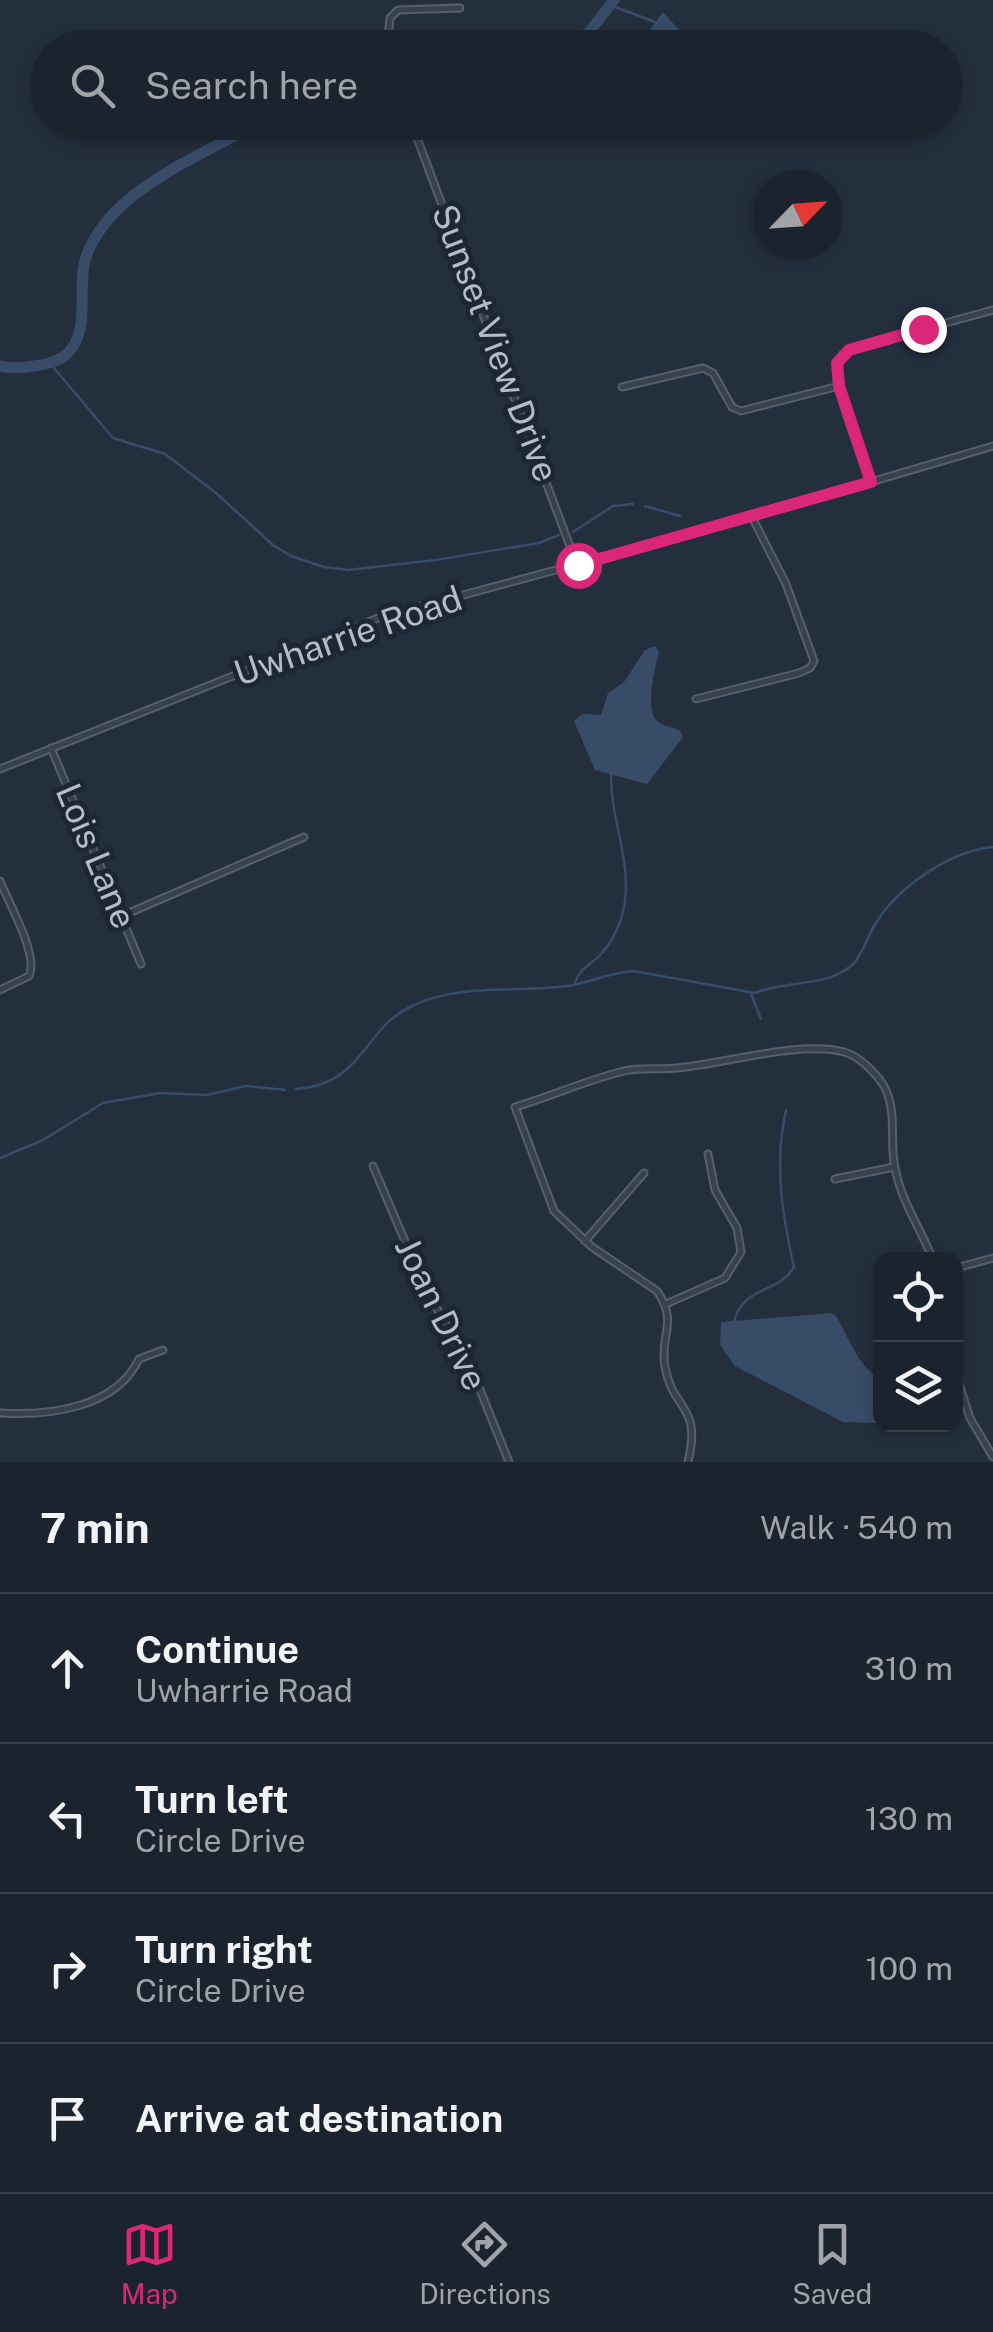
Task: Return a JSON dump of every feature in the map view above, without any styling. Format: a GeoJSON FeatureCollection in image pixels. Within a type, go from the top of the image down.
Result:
{"type":"FeatureCollection","features":[{"type":"Feature","properties":{"kind":"street"},"geometry":{"type":"LineString","coordinates":[[389,30],[390,18],[398,10],[460,8]]}},
{"type":"Feature","properties":{"kind":"street","name":"Sunset View Drive"},"geometry":{"type":"LineString","coordinates":[[418,140],[578,565]]}},
{"type":"Feature","properties":{"kind":"street"},"geometry":{"type":"LineString","coordinates":[[871,482],[839,386],[837,363],[849,350],[993,310]]}},
{"type":"Feature","properties":{"kind":"street"},"geometry":{"type":"LineString","coordinates":[[622,387],[703,368],[713,373],[732,407],[742,410],[839,386]]}},
{"type":"Feature","properties":{"kind":"street","name":"Uwharrie Road"},"geometry":{"type":"LineString","coordinates":[[0,769],[378,618],[993,446]]}},
{"type":"Feature","properties":{"kind":"street"},"geometry":{"type":"LineString","coordinates":[[696,699],[810,668],[812,652],[786,584],[752,516]]}},
{"type":"Feature","properties":{"kind":"street","name":"Lois Lane"},"geometry":{"type":"LineString","coordinates":[[51,748],[142,964]]}},
{"type":"Feature","properties":{"kind":"street"},"geometry":{"type":"LineString","coordinates":[[122,916],[304,837]]}},
{"type":"Feature","properties":{"kind":"street"},"geometry":{"type":"LineString","coordinates":[[0,881],[32,961],[29,976],[0,990]]}},
{"type":"Feature","properties":{"kind":"street"},"geometry":{"type":"LineString","coordinates":[[688,1462],[693,1422],[666,1372],[666,1304],[658,1292],[585,1241],[554,1211],[515,1107],[629,1070],[701,1066],[806,1049],[846,1052],[866,1065],[883,1084],[894,1118],[894,1167],[929,1252]]}},
{"type":"Feature","properties":{"kind":"street"},"geometry":{"type":"LineString","coordinates":[[666,1304],[725,1278],[736,1265],[740,1252],[737,1228],[714,1190],[708,1154]]}},
{"type":"Feature","properties":{"kind":"street","name":"Joan Drive"},"geometry":{"type":"LineString","coordinates":[[373,1166],[424,1286],[472,1370],[509,1462]]}},
{"type":"Feature","properties":{"kind":"street"},"geometry":{"type":"LineString","coordinates":[[835,1180],[894,1167]]}},
{"type":"Feature","properties":{"kind":"street"},"geometry":{"type":"LineString","coordinates":[[585,1241],[644,1173]]}},
{"type":"Feature","properties":{"kind":"street"},"geometry":{"type":"LineString","coordinates":[[963,1266],[993,1258]]}},
{"type":"Feature","properties":{"kind":"street"},"geometry":{"type":"LineString","coordinates":[[0,1414],[41,1414],[104,1397],[131,1374],[139,1359],[162,1350]]}},
{"type":"Feature","properties":{"kind":"street"},"geometry":{"type":"LineString","coordinates":[[963,1396],[970,1418],[993,1457]]}},
{"type":"Feature","properties":{"kind":"water"},"geometry":{"type":"Polygon","coordinates":[[[663,12],[679,30],[650,30],[663,12]]]}},
{"type":"Feature","properties":{"kind":"water"},"geometry":{"type":"Polygon","coordinates":[[[655,646],[659,652],[652,686],[653,713],[658,722],[679,730],[683,737],[647,784],[595,770],[574,721],[582,714],[601,715],[608,693],[624,682],[645,650],[655,646]]]}},
{"type":"Feature","properties":{"kind":"water"},"geometry":{"type":"Polygon","coordinates":[[[831,1313],[836,1316],[859,1359],[873,1374],[873,1423],[843,1422],[735,1366],[720,1345],[721,1322],[831,1313]]]}},
{"type":"Feature","properties":{"kind":"waterway"},"geometry":{"type":"LineString","coordinates":[[591,30],[614,0]]}},
{"type":"Feature","properties":{"kind":"waterway"},"geometry":{"type":"LineString","coordinates":[[610,5],[655,22]]}},
{"type":"Feature","properties":{"kind":"waterway"},"geometry":{"type":"LineString","coordinates":[[0,366],[35,366],[67,354],[79,333],[83,269],[98,233],[136,194],[227,140]]}},
{"type":"Feature","properties":{"kind":"waterway"},"geometry":{"type":"LineString","coordinates":[[49,362],[113,438],[165,454],[291,556],[348,570],[539,543],[559,535]]}},
{"type":"Feature","properties":{"kind":"waterway"},"geometry":{"type":"LineString","coordinates":[[573,532],[613,506],[633,504]]}},
{"type":"Feature","properties":{"kind":"waterway"},"geometry":{"type":"LineString","coordinates":[[645,506],[680,516]]}},
{"type":"Feature","properties":{"kind":"waterway"},"geometry":{"type":"LineString","coordinates":[[575,983],[582,970],[609,944],[625,904],[625,867],[611,775]]}},
{"type":"Feature","properties":{"kind":"waterway"},"geometry":{"type":"LineString","coordinates":[[296,1089],[336,1077],[350,1067],[395,1016],[412,1006],[451,994],[553,988],[634,971],[755,993],[829,978],[855,962],[874,926],[909,886],[941,864],[993,847]]}},
{"type":"Feature","properties":{"kind":"waterway"},"geometry":{"type":"LineString","coordinates":[[751,994],[761,1019]]}},
{"type":"Feature","properties":{"kind":"waterway"},"geometry":{"type":"LineString","coordinates":[[0,1158],[43,1140],[103,1103],[160,1093],[207,1095],[246,1086],[285,1090]]}},
{"type":"Feature","properties":{"kind":"waterway"},"geometry":{"type":"LineString","coordinates":[[734,1322],[745,1302],[780,1282],[794,1267],[781,1188],[780,1149],[786,1110]]}},
{"type":"Feature","properties":{"kind":"route"},"geometry":{"type":"LineString","coordinates":[[578,565],[871,482],[839,386],[837,363],[849,350],[923,329]]}}]}
